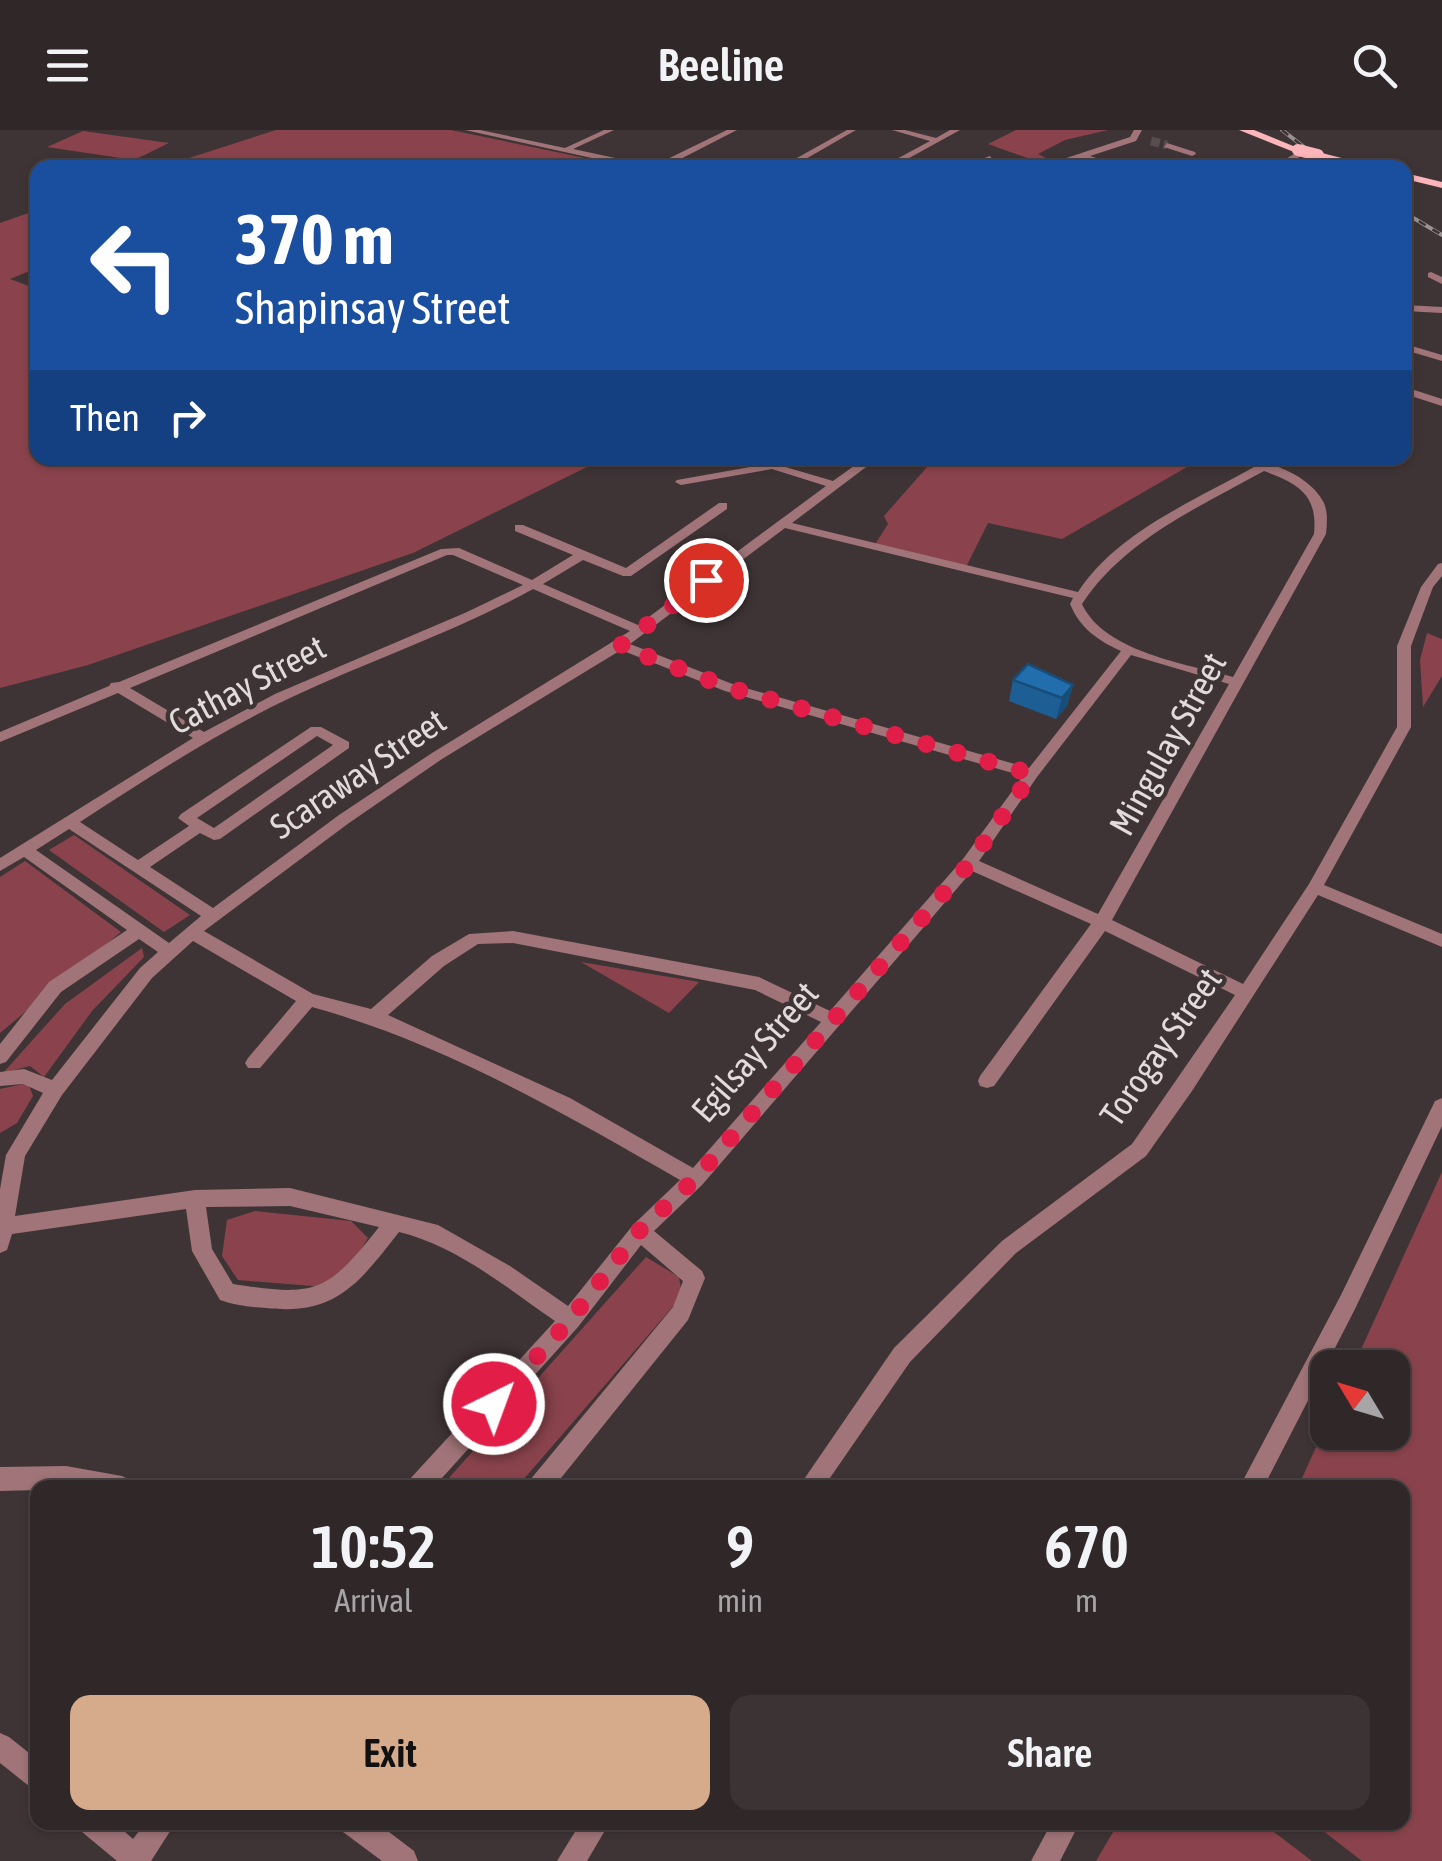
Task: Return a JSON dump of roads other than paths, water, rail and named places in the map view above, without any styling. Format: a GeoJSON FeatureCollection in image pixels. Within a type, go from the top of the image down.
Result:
{"type":"FeatureCollection","features":[{"type":"Feature","properties":{"kind":"main road"},"geometry":{"type":"LineString","coordinates":[[1244,130],[1338,160]]}},
{"type":"Feature","properties":{"kind":"main road"},"geometry":{"type":"LineString","coordinates":[[1412,178],[1442,185]]}},
{"type":"Feature","properties":{"kind":"street"},"geometry":{"type":"LineString","coordinates":[[469,130],[615,160]]}},
{"type":"Feature","properties":{"kind":"street"},"geometry":{"type":"LineString","coordinates":[[566,150],[610,130]]}},
{"type":"Feature","properties":{"kind":"street"},"geometry":{"type":"LineString","coordinates":[[670,160],[732,130]]}},
{"type":"Feature","properties":{"kind":"street"},"geometry":{"type":"LineString","coordinates":[[798,160],[852,130]]}},
{"type":"Feature","properties":{"kind":"street"},"geometry":{"type":"LineString","coordinates":[[896,130],[936,140]]}},
{"type":"Feature","properties":{"kind":"street"},"geometry":{"type":"LineString","coordinates":[[898,160],[956,130]]}},
{"type":"Feature","properties":{"kind":"street"},"geometry":{"type":"LineString","coordinates":[[1073,160],[1137,133],[1151,140]]}},
{"type":"Feature","properties":{"kind":"street"},"geometry":{"type":"LineString","coordinates":[[1167,145],[1192,154]]}},
{"type":"Feature","properties":{"kind":"street"},"geometry":{"type":"LineString","coordinates":[[1287,160],[1301,151]]}},
{"type":"Feature","properties":{"kind":"street"},"geometry":{"type":"LineString","coordinates":[[1085,157],[1096,160]]}},
{"type":"Feature","properties":{"kind":"street"},"geometry":{"type":"LineString","coordinates":[[981,160],[986,158]]}},
{"type":"Feature","properties":{"kind":"street"},"geometry":{"type":"LineString","coordinates":[[1430,275],[1442,281]]}},
{"type":"Feature","properties":{"kind":"street"},"geometry":{"type":"LineString","coordinates":[[1412,308],[1442,310]]}},
{"type":"Feature","properties":{"kind":"street"},"geometry":{"type":"LineString","coordinates":[[1412,349],[1442,355]]}},
{"type":"Feature","properties":{"kind":"street"},"geometry":{"type":"LineString","coordinates":[[1412,392],[1442,403]]}},
{"type":"Feature","properties":{"kind":"street"},"geometry":{"type":"LineString","coordinates":[[769,465],[834,485]]}},
{"type":"Feature","properties":{"kind":"street","name":"Scaraway Street"},"geometry":{"type":"LineString","coordinates":[[2,1235],[8,1157],[146,973],[192,932],[437,756],[620,646],[862,465]]}},
{"type":"Feature","properties":{"kind":"street","name":"Mingulay Street"},"geometry":{"type":"LineString","coordinates":[[986,1081],[1102,922],[1320,534],[1324,516],[1320,500],[1306,488],[1257,465]]}},
{"type":"Feature","properties":{"kind":"street"},"geometry":{"type":"LineString","coordinates":[[681,482],[772,466]]}},
{"type":"Feature","properties":{"kind":"street"},"geometry":{"type":"LineString","coordinates":[[1236,682],[1129,649],[1093,632],[1078,615],[1080,596],[1095,574],[1151,533],[1262,467]]}},
{"type":"Feature","properties":{"kind":"street"},"geometry":{"type":"LineString","coordinates":[[519,528],[628,572],[723,506]]}},
{"type":"Feature","properties":{"kind":"street"},"geometry":{"type":"LineString","coordinates":[[782,524],[1080,596]]}},
{"type":"Feature","properties":{"kind":"street"},"geometry":{"type":"LineString","coordinates":[[0,737],[445,552],[455,551],[638,630]]}},
{"type":"Feature","properties":{"kind":"street","name":"Cathay Street"},"geometry":{"type":"LineString","coordinates":[[0,865],[203,738],[328,675],[536,586],[582,556]]}},
{"type":"Feature","properties":{"kind":"street","name":"Torogay Street"},"geometry":{"type":"LineString","coordinates":[[815,1480],[902,1355],[1008,1246],[1140,1150],[1315,887],[1404,727],[1404,646],[1427,587],[1442,567]]}},
{"type":"Feature","properties":{"kind":"street"},"geometry":{"type":"LineString","coordinates":[[620,646],[730,688],[1032,774]]}},
{"type":"Feature","properties":{"kind":"street","name":"Egilsay Street"},"geometry":{"type":"LineString","coordinates":[[424,1480],[570,1320],[640,1230],[695,1179],[969,864],[1032,774],[1129,649]]}},
{"type":"Feature","properties":{"kind":"street"},"geometry":{"type":"LineString","coordinates":[[116,686],[203,738]]}},
{"type":"Feature","properties":{"kind":"street"},"geometry":{"type":"LineString","coordinates":[[316,730],[344,745],[214,835],[200,826],[186,818],[316,730]]}},
{"type":"Feature","properties":{"kind":"street"},"geometry":{"type":"LineString","coordinates":[[69,822],[214,916]]}},
{"type":"Feature","properties":{"kind":"street"},"geometry":{"type":"LineString","coordinates":[[139,867],[200,826]]}},
{"type":"Feature","properties":{"kind":"street"},"geometry":{"type":"LineString","coordinates":[[25,850],[170,952]]}},
{"type":"Feature","properties":{"kind":"street"},"geometry":{"type":"LineString","coordinates":[[969,864],[1102,922],[1246,993]]}},
{"type":"Feature","properties":{"kind":"street"},"geometry":{"type":"LineString","coordinates":[[1315,887],[1442,940]]}},
{"type":"Feature","properties":{"kind":"street"},"geometry":{"type":"LineString","coordinates":[[0,1057],[54,987],[139,931]]}},
{"type":"Feature","properties":{"kind":"street"},"geometry":{"type":"LineString","coordinates":[[192,932],[308,999],[374,1017],[563,1103],[695,1179]]}},
{"type":"Feature","properties":{"kind":"street"},"geometry":{"type":"LineString","coordinates":[[374,1017],[438,961],[476,938],[513,937],[759,984],[833,1020]]}},
{"type":"Feature","properties":{"kind":"street"},"geometry":{"type":"LineString","coordinates":[[254,1063],[308,999]]}},
{"type":"Feature","properties":{"kind":"street"},"geometry":{"type":"LineString","coordinates":[[0,1079],[24,1076],[55,1090]]}},
{"type":"Feature","properties":{"kind":"street"},"geometry":{"type":"LineString","coordinates":[[1254,1480],[1348,1302],[1442,1106]]}},
{"type":"Feature","properties":{"kind":"street"},"geometry":{"type":"LineString","coordinates":[[2,1235],[195,1200],[290,1197],[431,1231],[503,1273],[570,1320]]}},
{"type":"Feature","properties":{"kind":"street"},"geometry":{"type":"LineString","coordinates":[[195,1200],[202,1251],[227,1293],[279,1300],[328,1293],[366,1257],[394,1222]]}},
{"type":"Feature","properties":{"kind":"street"},"geometry":{"type":"LineString","coordinates":[[544,1480],[681,1312],[695,1278],[640,1230]]}},
{"type":"Feature","properties":{"kind":"street"},"geometry":{"type":"LineString","coordinates":[[0,1480],[77,1480]]}},
{"type":"Feature","properties":{"kind":"street"},"geometry":{"type":"LineString","coordinates":[[0,1746],[30,1770]]}},
{"type":"Feature","properties":{"kind":"street"},"geometry":{"type":"LineString","coordinates":[[101,1830],[135,1860],[157,1830]]}},
{"type":"Feature","properties":{"kind":"street"},"geometry":{"type":"LineString","coordinates":[[363,1830],[404,1861]]}},
{"type":"Feature","properties":{"kind":"street"},"geometry":{"type":"LineString","coordinates":[[572,1861],[593,1830]]}},
{"type":"Feature","properties":{"kind":"street"},"geometry":{"type":"LineString","coordinates":[[1045,1861],[1062,1830]]}},
{"type":"Feature","properties":{"kind":"tunnel"},"geometry":{"type":"LineString","coordinates":[[1151,141],[1167,145]]}},
{"type":"Feature","properties":{"kind":"railway"},"geometry":{"type":"LineString","coordinates":[[1282,130],[1321,160]]}},
{"type":"Feature","properties":{"kind":"railway"},"geometry":{"type":"LineString","coordinates":[[1412,217],[1442,235]]}}]}
